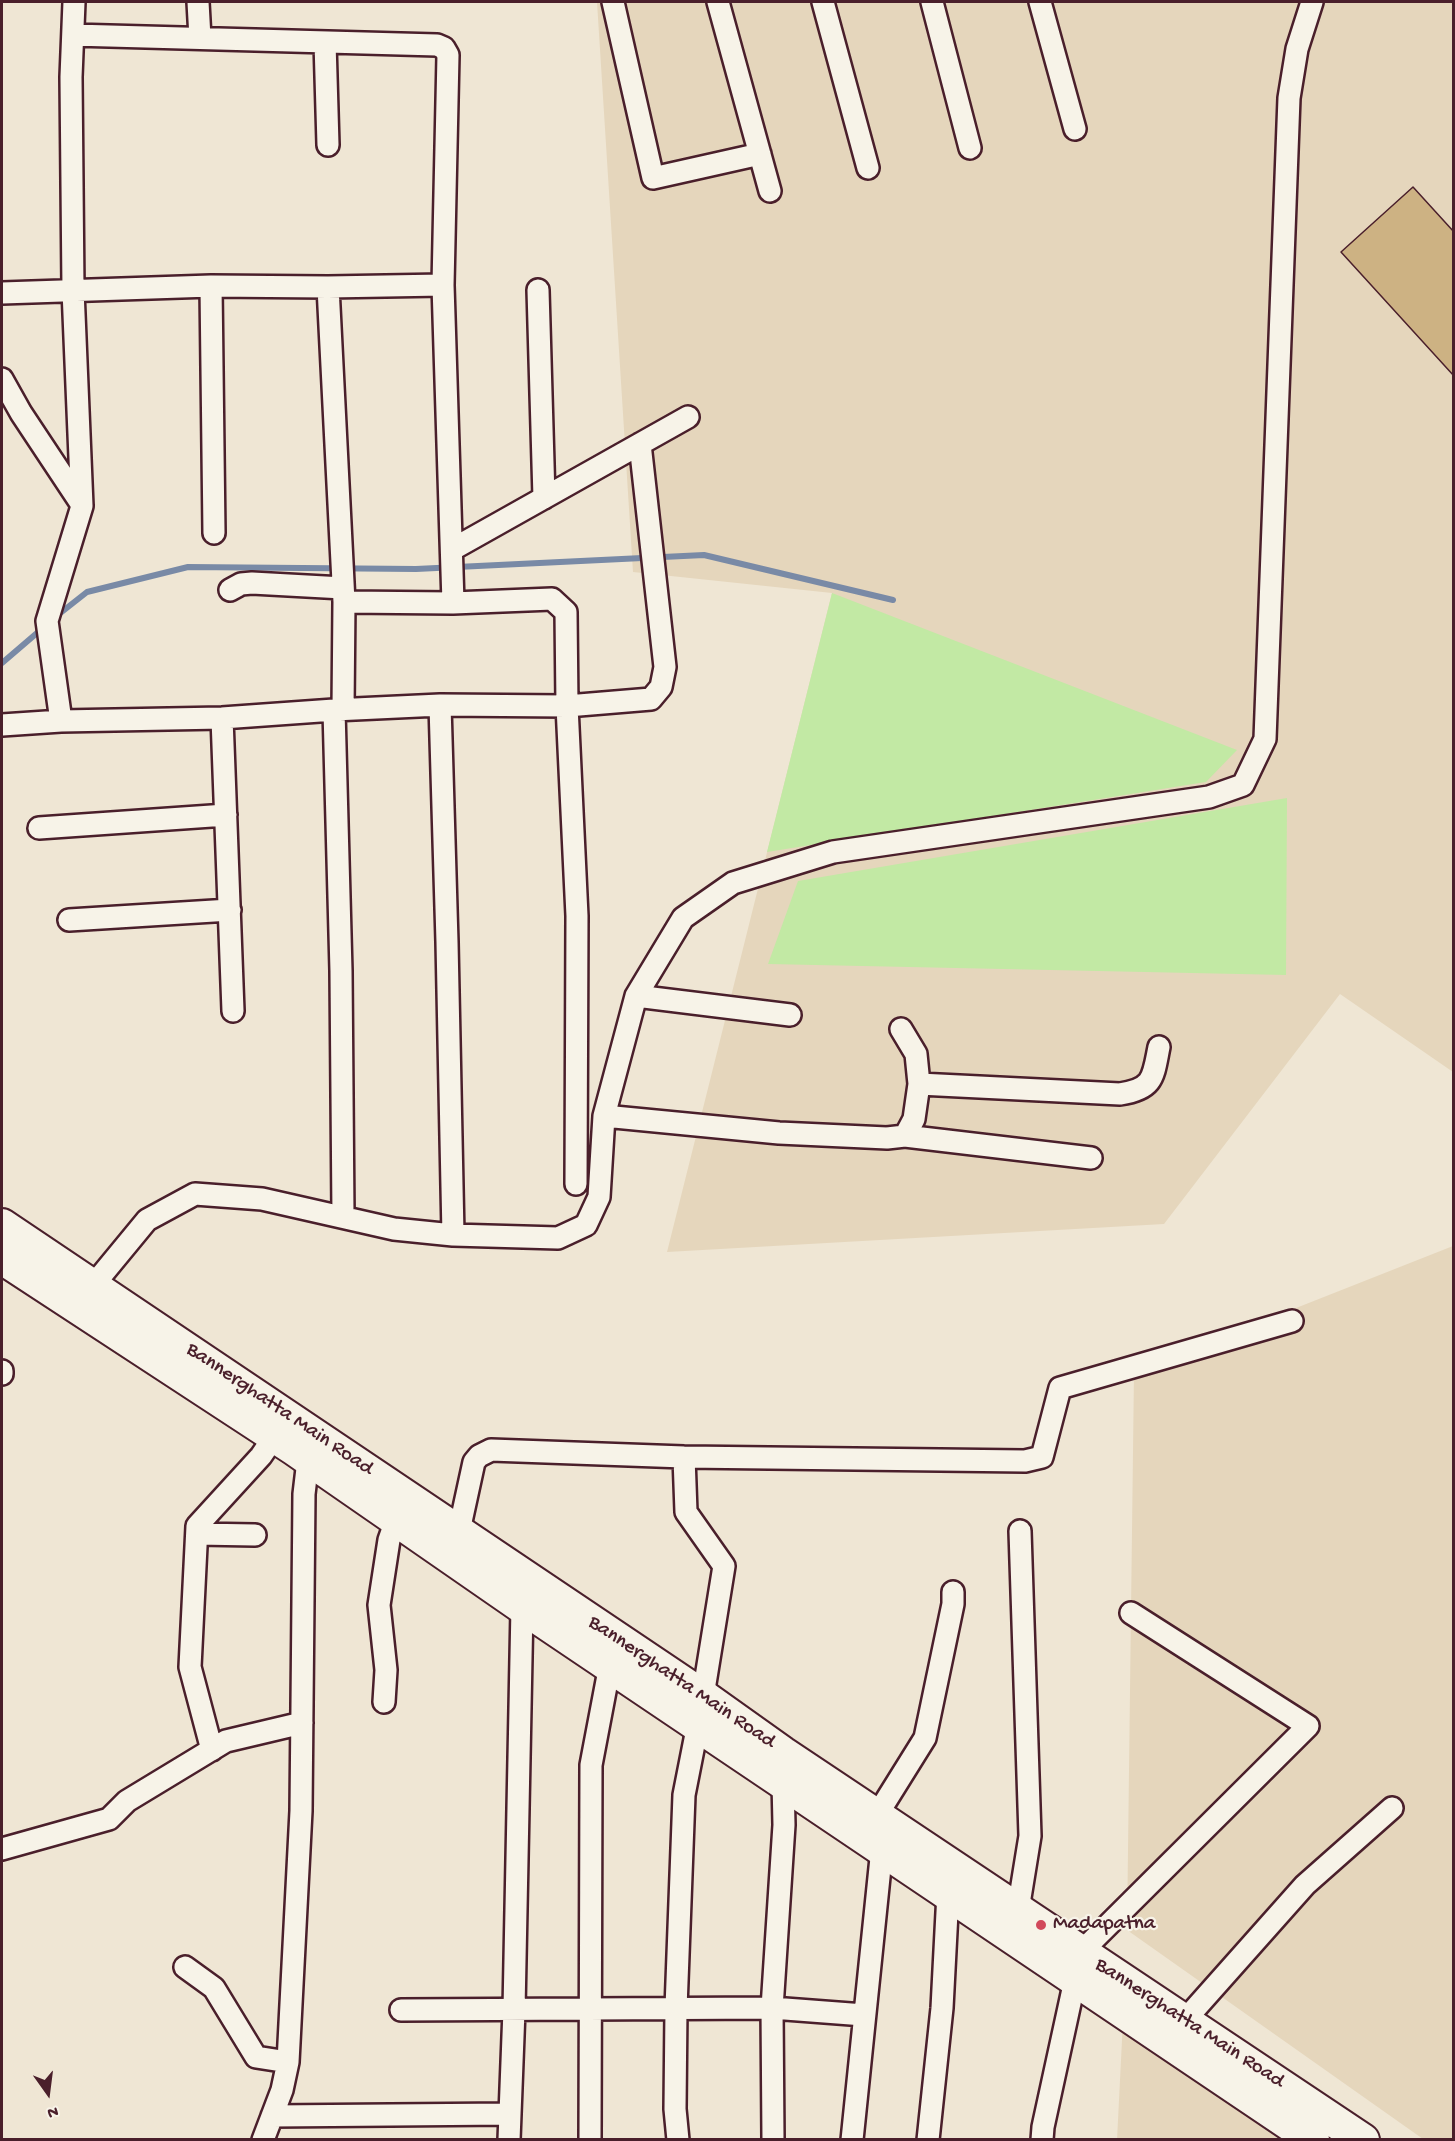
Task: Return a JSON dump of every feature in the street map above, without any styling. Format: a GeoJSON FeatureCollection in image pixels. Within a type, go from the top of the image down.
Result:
{"type":"FeatureCollection","features":[{"type":"Feature","properties":{"kind":"main road","name":"Bannerghatta Main Road"},"geometry":{"type":"LineString","coordinates":[[2,1225],[84,1296],[316,1450],[459,1531],[614,1638],[700,1710],[783,1753],[1017,1910],[1078,1966],[1185,2020],[1362,2139]]}},
{"type":"Feature","properties":{"kind":"main road"},"geometry":{"type":"LineString","coordinates":[[2,1258],[84,1296],[274,1437],[316,1450],[396,1520],[610,1665],[700,1710],[783,1781],[948,1893],[1078,1966],[1313,2139]]}},
{"type":"Feature","properties":{"kind":"street"},"geometry":{"type":"LineString","coordinates":[[61,721],[47,621],[82,506],[73,290],[71,89],[74,2]]}},
{"type":"Feature","properties":{"kind":"street"},"geometry":{"type":"LineString","coordinates":[[198,2],[200,38]]}},
{"type":"Feature","properties":{"kind":"street"},"geometry":{"type":"LineString","coordinates":[[614,2],[652,178],[760,154]]}},
{"type":"Feature","properties":{"kind":"street"},"geometry":{"type":"LineString","coordinates":[[718,2],[770,191]]}},
{"type":"Feature","properties":{"kind":"street"},"geometry":{"type":"LineString","coordinates":[[823,2],[868,168]]}},
{"type":"Feature","properties":{"kind":"street"},"geometry":{"type":"LineString","coordinates":[[932,2],[970,148]]}},
{"type":"Feature","properties":{"kind":"street"},"geometry":{"type":"LineString","coordinates":[[1040,2],[1076,129]]}},
{"type":"Feature","properties":{"kind":"street"},"geometry":{"type":"LineString","coordinates":[[84,1296],[147,1221],[195,1194],[262,1199],[394,1229],[453,1235],[558,1238],[586,1225],[599,1197],[604,1116],[636,996],[683,918],[733,883],[833,852],[1209,797],[1243,785],[1265,740],[1289,98],[1297,49],[1312,2]]}},
{"type":"Feature","properties":{"kind":"street"},"geometry":{"type":"LineString","coordinates":[[73,35],[436,45],[444,48],[448,55],[443,285],[453,603]]}},
{"type":"Feature","properties":{"kind":"street"},"geometry":{"type":"LineString","coordinates":[[325,42],[328,145]]}},
{"type":"Feature","properties":{"kind":"street"},"geometry":{"type":"LineString","coordinates":[[2,292],[212,286],[443,285]]}},
{"type":"Feature","properties":{"kind":"street"},"geometry":{"type":"LineString","coordinates":[[212,286],[214,533]]}},
{"type":"Feature","properties":{"kind":"street"},"geometry":{"type":"LineString","coordinates":[[328,287],[343,595],[338,709],[343,1216]]}},
{"type":"Feature","properties":{"kind":"street"},"geometry":{"type":"LineString","coordinates":[[538,290],[544,498]]}},
{"type":"Feature","properties":{"kind":"street"},"geometry":{"type":"LineString","coordinates":[[2,379],[82,506]]}},
{"type":"Feature","properties":{"kind":"street"},"geometry":{"type":"LineString","coordinates":[[453,549],[688,417]]}},
{"type":"Feature","properties":{"kind":"street"},"geometry":{"type":"LineString","coordinates":[[2,725],[61,721],[222,718],[338,709],[440,705],[567,706],[651,699],[661,687],[665,667],[640,444]]}},
{"type":"Feature","properties":{"kind":"street"},"geometry":{"type":"LineString","coordinates":[[230,590],[242,584],[252,583],[343,595],[453,603],[552,599],[566,612],[567,706],[577,916],[576,1184]]}},
{"type":"Feature","properties":{"kind":"street"},"geometry":{"type":"LineString","coordinates":[[440,705],[453,1235]]}},
{"type":"Feature","properties":{"kind":"street"},"geometry":{"type":"LineString","coordinates":[[222,718],[233,1011]]}},
{"type":"Feature","properties":{"kind":"street"},"geometry":{"type":"LineString","coordinates":[[39,828],[226,815]]}},
{"type":"Feature","properties":{"kind":"street"},"geometry":{"type":"LineString","coordinates":[[69,920],[230,910]]}},
{"type":"Feature","properties":{"kind":"street"},"geometry":{"type":"LineString","coordinates":[[636,996],[789,1015]]}},
{"type":"Feature","properties":{"kind":"street"},"geometry":{"type":"LineString","coordinates":[[901,1029],[916,1054],[919,1084],[914,1119],[905,1136]]}},
{"type":"Feature","properties":{"kind":"street"},"geometry":{"type":"LineString","coordinates":[[919,1084],[1120,1094],[1145,1086],[1153,1076],[1159,1047]]}},
{"type":"Feature","properties":{"kind":"street"},"geometry":{"type":"LineString","coordinates":[[604,1116],[779,1133],[887,1138],[905,1136],[1091,1158]]}},
{"type":"Feature","properties":{"kind":"street"},"geometry":{"type":"LineString","coordinates":[[459,1531],[474,1462],[479,1456],[491,1450],[684,1457],[1025,1461],[1042,1457],[1060,1388],[1292,1321]]}},
{"type":"Feature","properties":{"kind":"street"},"geometry":{"type":"LineString","coordinates":[[212,1750],[190,1667],[197,1526],[261,1456],[274,1437]]}},
{"type":"Feature","properties":{"kind":"street"},"geometry":{"type":"LineString","coordinates":[[263,2139],[282,2090],[288,2062],[301,1811],[304,1494],[316,1450]]}},
{"type":"Feature","properties":{"kind":"street"},"geometry":{"type":"LineString","coordinates":[[678,2139],[675,2109],[676,2008],[684,1795],[724,1566],[686,1512],[684,1457]]}},
{"type":"Feature","properties":{"kind":"street"},"geometry":{"type":"LineString","coordinates":[[384,1702],[386,1670],[379,1605],[389,1540],[396,1520]]}},
{"type":"Feature","properties":{"kind":"street"},"geometry":{"type":"LineString","coordinates":[[1017,1910],[1030,1836],[1020,1531]]}},
{"type":"Feature","properties":{"kind":"street"},"geometry":{"type":"LineString","coordinates":[[197,1534],[255,1535]]}},
{"type":"Feature","properties":{"kind":"street"},"geometry":{"type":"LineString","coordinates":[[877,1815],[925,1738],[953,1592]]}},
{"type":"Feature","properties":{"kind":"street"},"geometry":{"type":"LineString","coordinates":[[508,2139],[514,2010],[522,1607]]}},
{"type":"Feature","properties":{"kind":"street"},"geometry":{"type":"LineString","coordinates":[[1042,2139],[1078,1966],[1308,1726],[1131,1613]]}},
{"type":"Feature","properties":{"kind":"street"},"geometry":{"type":"LineString","coordinates":[[590,2139],[591,1766],[610,1665]]}},
{"type":"Feature","properties":{"kind":"street"},"geometry":{"type":"LineString","coordinates":[[2,1849],[109,1819],[127,1801],[226,1741],[302,1724]]}},
{"type":"Feature","properties":{"kind":"street"},"geometry":{"type":"LineString","coordinates":[[773,2139],[772,2008],[784,1826],[783,1781]]}},
{"type":"Feature","properties":{"kind":"street"},"geometry":{"type":"LineString","coordinates":[[1185,2020],[1305,1885],[1392,1808]]}},
{"type":"Feature","properties":{"kind":"street"},"geometry":{"type":"LineString","coordinates":[[852,2139],[882,1848]]}},
{"type":"Feature","properties":{"kind":"street"},"geometry":{"type":"LineString","coordinates":[[928,2139],[942,2008],[948,1893]]}},
{"type":"Feature","properties":{"kind":"street"},"geometry":{"type":"LineString","coordinates":[[185,1967],[214,1988],[256,2057],[288,2062]]}},
{"type":"Feature","properties":{"kind":"street"},"geometry":{"type":"LineString","coordinates":[[401,2010],[772,2008],[864,2015]]}},
{"type":"Feature","properties":{"kind":"street"},"geometry":{"type":"LineString","coordinates":[[272,2116],[509,2114]]}},
{"type":"Feature","properties":{"kind":"shaded area"},"geometry":{"type":"Polygon","coordinates":[[[597,2],[1453,2],[1453,1072],[1340,994],[1164,1224],[667,1252],[832,593],[633,572],[597,2]]]}},
{"type":"Feature","properties":{"kind":"shaded area"},"geometry":{"type":"Polygon","coordinates":[[[1453,1246],[1453,2139],[1423,2139],[1127,1930],[1134,1372],[1453,1246]]]}},
{"type":"Feature","properties":{"kind":"shaded area"},"geometry":{"type":"Polygon","coordinates":[[[1123,2020],[1300,2140],[1117,2140],[1123,2020]]]}},
{"type":"Feature","properties":{"kind":"green space"},"geometry":{"type":"Polygon","coordinates":[[[832,593],[1237,750],[1206,782],[767,852],[832,593]]]}},
{"type":"Feature","properties":{"kind":"green space"},"geometry":{"type":"Polygon","coordinates":[[[1287,798],[1286,975],[768,964],[798,881],[1287,798]]]}},
{"type":"Feature","properties":{"kind":"building"},"geometry":{"type":"Polygon","coordinates":[[[1413,187],[1454,232],[1454,376],[1341,252],[1413,187]]]}},
{"type":"Feature","properties":{"kind":"waterway"},"geometry":{"type":"LineString","coordinates":[[54,618],[87,592],[188,567],[416,569],[704,555],[893,600]]}},
{"type":"Feature","properties":{"kind":"waterway"},"geometry":{"type":"LineString","coordinates":[[2,663],[44,627]]}},
{"type":"Feature","properties":{"kind":"place","name":"Madapatna"},"geometry":{"type":"Point","coordinates":[1041,1925]}}]}
